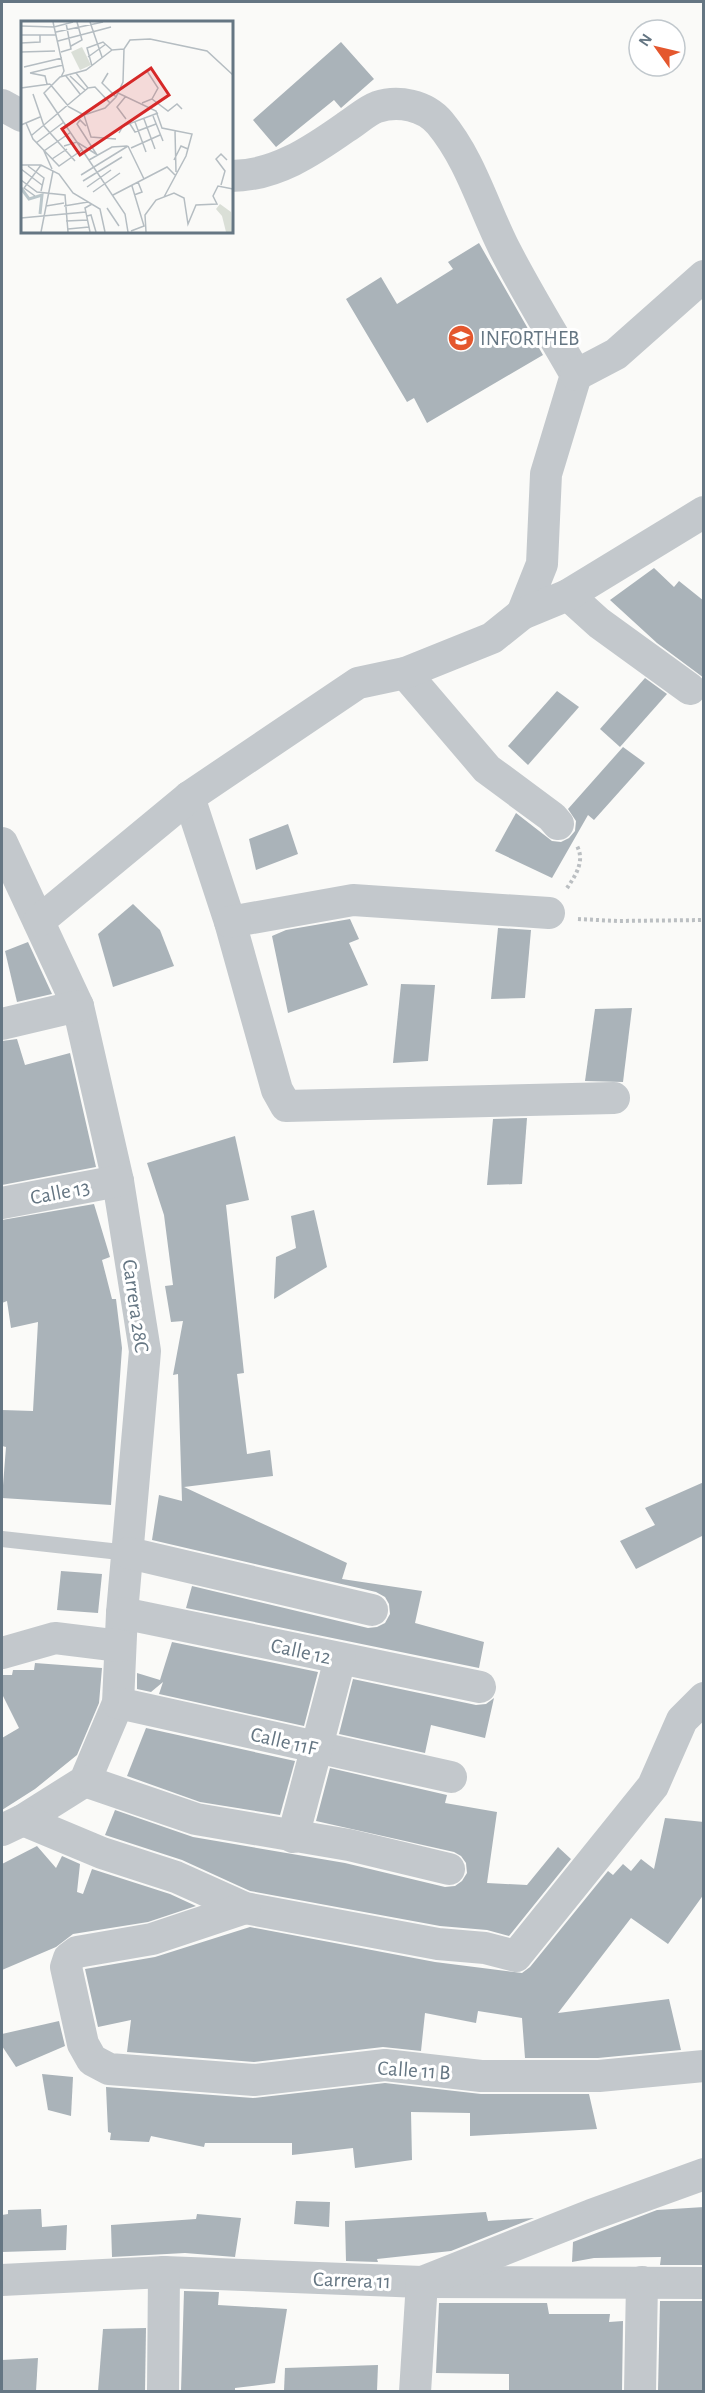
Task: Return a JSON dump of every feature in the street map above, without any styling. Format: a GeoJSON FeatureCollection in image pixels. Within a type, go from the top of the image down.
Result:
{"type":"FeatureCollection","features":[{"type":"Feature","properties":{"kind":"street"},"geometry":{"type":"LineString","coordinates":[[232,176],[243,176],[281,167],[320,145],[376,107],[400,104],[421,108],[439,121],[473,177],[504,248],[576,375]]}},
{"type":"Feature","properties":{"kind":"street"},"geometry":{"type":"LineString","coordinates":[[2,105],[21,115]]}},
{"type":"Feature","properties":{"kind":"street"},"geometry":{"type":"LineString","coordinates":[[522,614],[542,564],[546,474],[576,375],[616,354],[704,276]]}},
{"type":"Feature","properties":{"kind":"street"},"geometry":{"type":"LineString","coordinates":[[39,921],[189,796],[358,683],[405,673],[492,638],[522,614],[568,595],[704,512]]}},
{"type":"Feature","properties":{"kind":"street"},"geometry":{"type":"LineString","coordinates":[[568,595],[599,622],[690,688]]}},
{"type":"Feature","properties":{"kind":"street"},"geometry":{"type":"LineString","coordinates":[[405,673],[487,769],[552,817],[558,824]]}},
{"type":"Feature","properties":{"kind":"street"},"geometry":{"type":"LineString","coordinates":[[189,796],[230,922],[277,1090],[286,1106],[614,1098]]}},
{"type":"Feature","properties":{"kind":"street","name":"Carrera 28C"},"geometry":{"type":"LineString","coordinates":[[2,843],[78,1006],[118,1181],[145,1351],[122,1613],[118,1703],[85,1781]]}},
{"type":"Feature","properties":{"kind":"street"},"geometry":{"type":"LineString","coordinates":[[230,922],[353,900],[549,913]]}},
{"type":"Feature","properties":{"kind":"street"},"geometry":{"type":"LineString","coordinates":[[2,1024],[78,1006]]}},
{"type":"Feature","properties":{"kind":"street","name":"Calle 13"},"geometry":{"type":"LineString","coordinates":[[2,1203],[118,1181]]}},
{"type":"Feature","properties":{"kind":"street"},"geometry":{"type":"LineString","coordinates":[[129,1553],[372,1610]]}},
{"type":"Feature","properties":{"kind":"street","name":"Calle 12"},"geometry":{"type":"LineString","coordinates":[[122,1613],[480,1687]]}},
{"type":"Feature","properties":{"kind":"street"},"geometry":{"type":"LineString","coordinates":[[2,1653],[55,1638],[120,1646]]}},
{"type":"Feature","properties":{"kind":"street"},"geometry":{"type":"LineString","coordinates":[[293,1837],[340,1659]]}},
{"type":"Feature","properties":{"kind":"street"},"geometry":{"type":"LineString","coordinates":[[12,1825],[176,1877],[245,1908],[438,1944],[484,1948],[516,1956],[653,1786],[682,1720],[704,1698]]}},
{"type":"Feature","properties":{"kind":"street","name":"Calle 11F"},"geometry":{"type":"LineString","coordinates":[[118,1703],[451,1778]]}},
{"type":"Feature","properties":{"kind":"street"},"geometry":{"type":"LineString","coordinates":[[12,1825],[85,1781],[196,1819],[349,1845],[449,1869]]}},
{"type":"Feature","properties":{"kind":"street","name":"Calle 11 B"},"geometry":{"type":"LineString","coordinates":[[245,1908],[152,1939],[77,1952],[69,1958],[66,1967],[68,1978],[83,2044],[92,2060],[109,2069],[144,2074],[254,2080],[385,2065],[481,2076],[599,2076],[704,2066]]}},
{"type":"Feature","properties":{"kind":"street"},"geometry":{"type":"LineString","coordinates":[[415,2391],[422,2282],[591,2215],[704,2174]]}},
{"type":"Feature","properties":{"kind":"street"},"geometry":{"type":"LineString","coordinates":[[162,2391],[164,2272]]}},
{"type":"Feature","properties":{"kind":"street","name":"Carrera 11"},"geometry":{"type":"LineString","coordinates":[[2,2280],[164,2272],[422,2282],[704,2283]]}},
{"type":"Feature","properties":{"kind":"street"},"geometry":{"type":"LineString","coordinates":[[640,2391],[642,2282]]}},
{"type":"Feature","properties":{"kind":"lane"},"geometry":{"type":"LineString","coordinates":[[2,1539],[129,1553]]}},
{"type":"Feature","properties":{"kind":"path"},"geometry":{"type":"LineString","coordinates":[[558,824],[581,854],[573,880],[549,913],[568,919],[704,920]]}},
{"type":"Feature","properties":{"kind":"building"},"geometry":{"type":"Polygon","coordinates":[[[341,42],[374,79],[341,108],[334,100],[276,147],[253,120],[341,42]]]}},
{"type":"Feature","properties":{"kind":"building"},"geometry":{"type":"Polygon","coordinates":[[[479,243],[543,355],[427,423],[414,398],[407,402],[346,299],[381,277],[397,304],[453,269],[448,262],[479,243]]]}},
{"type":"Feature","properties":{"kind":"building"},"geometry":{"type":"Polygon","coordinates":[[[654,568],[674,587],[679,581],[704,601],[704,678],[657,643],[610,600],[654,568]]]}},
{"type":"Feature","properties":{"kind":"building"},"geometry":{"type":"Polygon","coordinates":[[[645,678],[667,694],[620,747],[600,729],[645,678]]]}},
{"type":"Feature","properties":{"kind":"building"},"geometry":{"type":"Polygon","coordinates":[[[557,691],[579,707],[528,765],[508,746],[557,691]]]}},
{"type":"Feature","properties":{"kind":"building"},"geometry":{"type":"Polygon","coordinates":[[[623,747],[645,763],[594,820],[588,815],[552,878],[495,851],[516,813],[552,841],[561,842],[569,838],[575,831],[576,821],[568,809],[623,747]]]}},
{"type":"Feature","properties":{"kind":"building"},"geometry":{"type":"Polygon","coordinates":[[[288,824],[298,854],[256,870],[249,839],[288,824]]]}},
{"type":"Feature","properties":{"kind":"building"},"geometry":{"type":"Polygon","coordinates":[[[133,904],[160,930],[174,966],[113,987],[98,934],[133,904]]]}},
{"type":"Feature","properties":{"kind":"building"},"geometry":{"type":"Polygon","coordinates":[[[350,919],[359,939],[349,943],[368,985],[288,1013],[272,936],[286,930],[350,919]]]}},
{"type":"Feature","properties":{"kind":"building"},"geometry":{"type":"Polygon","coordinates":[[[498,928],[531,930],[525,998],[491,999],[498,928]]]}},
{"type":"Feature","properties":{"kind":"building"},"geometry":{"type":"Polygon","coordinates":[[[28,942],[52,994],[17,1002],[5,951],[28,942]]]}},
{"type":"Feature","properties":{"kind":"building"},"geometry":{"type":"Polygon","coordinates":[[[401,984],[435,985],[428,1061],[393,1063],[401,984]]]}},
{"type":"Feature","properties":{"kind":"building"},"geometry":{"type":"Polygon","coordinates":[[[632,1008],[623,1082],[585,1081],[595,1009],[632,1008]]]}},
{"type":"Feature","properties":{"kind":"building"},"geometry":{"type":"Polygon","coordinates":[[[17,1039],[25,1065],[70,1053],[96,1167],[2,1185],[2,1041],[17,1039]]]}},
{"type":"Feature","properties":{"kind":"building"},"geometry":{"type":"Polygon","coordinates":[[[527,1118],[522,1184],[487,1185],[493,1119],[527,1118]]]}},
{"type":"Feature","properties":{"kind":"building"},"geometry":{"type":"Polygon","coordinates":[[[235,1136],[249,1200],[226,1205],[244,1373],[237,1374],[247,1454],[270,1450],[273,1476],[184,1487],[347,1563],[342,1579],[422,1591],[415,1623],[484,1642],[479,1668],[186,1608],[192,1586],[368,1628],[385,1623],[390,1614],[389,1604],[385,1597],[376,1592],[152,1540],[159,1495],[182,1501],[178,1374],[173,1375],[183,1321],[171,1322],[165,1286],[173,1285],[164,1215],[147,1163],[235,1136]]]}},
{"type":"Feature","properties":{"kind":"building"},"geometry":{"type":"Polygon","coordinates":[[[94,1204],[110,1257],[102,1260],[112,1299],[116,1299],[122,1348],[111,1505],[2,1498],[6,1447],[2,1446],[2,1410],[33,1411],[38,1322],[11,1328],[7,1301],[2,1303],[2,1220],[94,1204]]]}},
{"type":"Feature","properties":{"kind":"building"},"geometry":{"type":"Polygon","coordinates":[[[314,1210],[327,1267],[274,1299],[276,1257],[296,1248],[291,1216],[314,1210]]]}},
{"type":"Feature","properties":{"kind":"building"},"geometry":{"type":"Polygon","coordinates":[[[704,1482],[704,1535],[636,1569],[620,1541],[655,1525],[645,1508],[704,1482]]]}},
{"type":"Feature","properties":{"kind":"building"},"geometry":{"type":"Polygon","coordinates":[[[61,1571],[102,1574],[98,1613],[57,1610],[61,1571]]]}},
{"type":"Feature","properties":{"kind":"building"},"geometry":{"type":"Polygon","coordinates":[[[172,1642],[318,1672],[304,1726],[159,1694],[163,1682],[151,1692],[137,1689],[137,1673],[160,1680],[172,1642]]]}},
{"type":"Feature","properties":{"kind":"building"},"geometry":{"type":"Polygon","coordinates":[[[35,1663],[102,1668],[99,1703],[77,1755],[35,1789],[2,1810],[2,1738],[19,1728],[2,1694],[2,1675],[12,1675],[13,1670],[34,1670],[35,1663]]]}},
{"type":"Feature","properties":{"kind":"building"},"geometry":{"type":"Polygon","coordinates":[[[353,1679],[476,1705],[486,1704],[494,1698],[485,1738],[431,1725],[425,1753],[339,1734],[353,1679]]]}},
{"type":"Feature","properties":{"kind":"building"},"geometry":{"type":"Polygon","coordinates":[[[146,1728],[295,1761],[280,1815],[200,1802],[127,1776],[146,1728]]]}},
{"type":"Feature","properties":{"kind":"building"},"geometry":{"type":"Polygon","coordinates":[[[330,1768],[447,1795],[445,1803],[497,1812],[487,1883],[527,1885],[558,1847],[571,1859],[509,1936],[487,1930],[440,1926],[250,1891],[182,1860],[105,1835],[115,1810],[193,1837],[345,1863],[445,1887],[455,1886],[462,1881],[467,1873],[466,1863],[454,1852],[316,1821],[330,1768]]]}},
{"type":"Feature","properties":{"kind":"building"},"geometry":{"type":"Polygon","coordinates":[[[665,1818],[704,1822],[704,1894],[668,1944],[631,1918],[558,2013],[669,1999],[681,2050],[598,2058],[525,2058],[522,2018],[478,2011],[476,2023],[425,2013],[421,2051],[383,2047],[254,2062],[127,2052],[131,2020],[98,2027],[85,1969],[155,1957],[250,1927],[435,1962],[522,1973],[530,1967],[608,1871],[613,1875],[623,1864],[631,1871],[641,1859],[654,1869],[665,1818]]]}},
{"type":"Feature","properties":{"kind":"building"},"geometry":{"type":"Polygon","coordinates":[[[37,1846],[56,1868],[62,1856],[80,1864],[77,1892],[83,1894],[92,1869],[170,1894],[196,1906],[148,1922],[73,1934],[56,1947],[2,1970],[2,1864],[37,1846]]]}},
{"type":"Feature","properties":{"kind":"building"},"geometry":{"type":"Polygon","coordinates":[[[59,2021],[65,2046],[16,2067],[2,2046],[2,2034],[59,2021]]]}},
{"type":"Feature","properties":{"kind":"building"},"geometry":{"type":"Polygon","coordinates":[[[42,2074],[73,2077],[71,2116],[48,2110],[42,2074]]]}},
{"type":"Feature","properties":{"kind":"building"},"geometry":{"type":"Polygon","coordinates":[[[385,2083],[481,2094],[589,2094],[597,2129],[470,2136],[470,2113],[411,2112],[412,2160],[355,2168],[353,2148],[292,2155],[292,2143],[205,2143],[204,2147],[151,2136],[149,2142],[110,2140],[111,2133],[108,2132],[106,2087],[253,2098],[385,2083]]]}},
{"type":"Feature","properties":{"kind":"building"},"geometry":{"type":"Polygon","coordinates":[[[296,2201],[330,2202],[329,2227],[294,2224],[296,2201]]]}},
{"type":"Feature","properties":{"kind":"building"},"geometry":{"type":"Polygon","coordinates":[[[704,2207],[704,2265],[660,2265],[661,2257],[594,2258],[572,2262],[573,2242],[657,2210],[704,2207]]]}},
{"type":"Feature","properties":{"kind":"building"},"geometry":{"type":"Polygon","coordinates":[[[41,2209],[42,2227],[67,2225],[66,2250],[2,2252],[2,2215],[8,2214],[8,2210],[41,2209]]]}},
{"type":"Feature","properties":{"kind":"building"},"geometry":{"type":"Polygon","coordinates":[[[486,2212],[488,2221],[534,2218],[451,2251],[377,2259],[378,2262],[346,2261],[345,2221],[486,2212]]]}},
{"type":"Feature","properties":{"kind":"building"},"geometry":{"type":"Polygon","coordinates":[[[197,2214],[241,2218],[235,2257],[185,2253],[112,2257],[111,2225],[196,2219],[197,2214]]]}},
{"type":"Feature","properties":{"kind":"building"},"geometry":{"type":"Polygon","coordinates":[[[184,2291],[219,2292],[218,2305],[287,2309],[275,2383],[235,2388],[235,2391],[181,2391],[184,2291]]]}},
{"type":"Feature","properties":{"kind":"building"},"geometry":{"type":"Polygon","coordinates":[[[660,2301],[704,2301],[704,2391],[658,2391],[660,2301]]]}},
{"type":"Feature","properties":{"kind":"building"},"geometry":{"type":"Polygon","coordinates":[[[439,2303],[547,2303],[549,2314],[610,2314],[609,2322],[623,2321],[622,2391],[509,2391],[509,2374],[436,2373],[439,2303]]]}},
{"type":"Feature","properties":{"kind":"building"},"geometry":{"type":"Polygon","coordinates":[[[146,2328],[145,2391],[98,2391],[103,2329],[146,2328]]]}},
{"type":"Feature","properties":{"kind":"building"},"geometry":{"type":"Polygon","coordinates":[[[38,2358],[36,2391],[2,2391],[2,2360],[38,2358]]]}},
{"type":"Feature","properties":{"kind":"building"},"geometry":{"type":"Polygon","coordinates":[[[378,2365],[377,2391],[284,2391],[285,2368],[378,2365]]]}},
{"type":"Feature","properties":{"kind":"place","name":"INFORTHEB"},"geometry":{"type":"Point","coordinates":[461,338]}}]}
